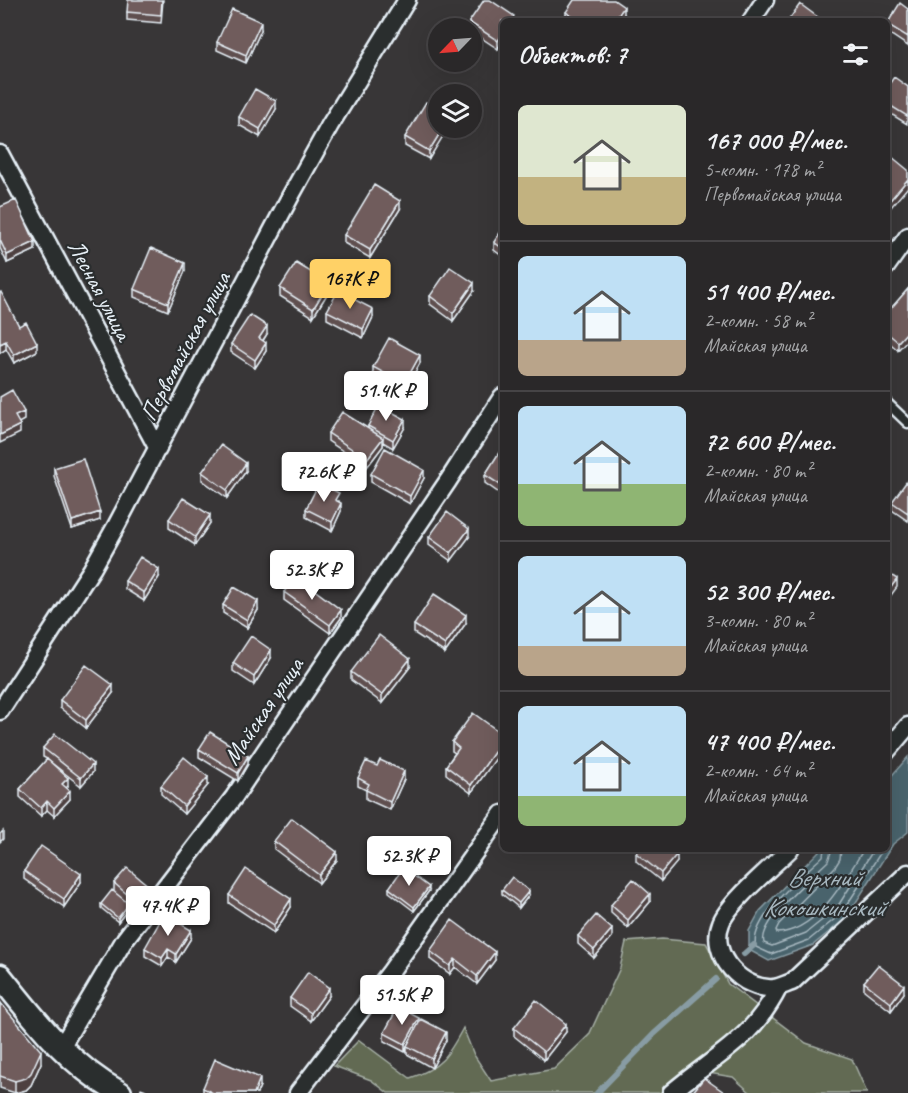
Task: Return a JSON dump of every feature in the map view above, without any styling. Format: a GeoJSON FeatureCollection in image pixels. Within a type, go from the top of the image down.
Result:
{"type":"FeatureCollection","features":[{"type":"Feature","properties":{"kind":"street","name":"Первомайская улица"},"geometry":{"type":"LineString","coordinates":[[0,711],[92,569],[158,449],[290,197],[330,125],[407,0]]}},
{"type":"Feature","properties":{"kind":"street"},"geometry":{"type":"LineString","coordinates":[[753,18],[765,0]]}},
{"type":"Feature","properties":{"kind":"street","name":"Лесная улица"},"geometry":{"type":"LineString","coordinates":[[0,154],[158,449]]}},
{"type":"Feature","properties":{"kind":"street"},"geometry":{"type":"LineString","coordinates":[[890,261],[908,236]]}},
{"type":"Feature","properties":{"kind":"street","name":"Майская улица"},"geometry":{"type":"LineString","coordinates":[[60,1049],[125,939],[234,797],[448,481],[500,400]]}},
{"type":"Feature","properties":{"kind":"street"},"geometry":{"type":"LineString","coordinates":[[890,747],[908,726]]}},
{"type":"Feature","properties":{"kind":"street"},"geometry":{"type":"LineString","coordinates":[[298,1093],[391,971],[500,817]]}},
{"type":"Feature","properties":{"kind":"street"},"geometry":{"type":"LineString","coordinates":[[787,852],[743,894],[721,921],[718,931],[726,963],[741,979],[771,988],[792,982],[908,873]]}},
{"type":"Feature","properties":{"kind":"street"},"geometry":{"type":"LineString","coordinates":[[0,976],[60,1049],[86,1071],[120,1093]]}},
{"type":"Feature","properties":{"kind":"street"},"geometry":{"type":"LineString","coordinates":[[671,1093],[753,1028],[770,1005],[779,987]]}},
{"type":"Feature","properties":{"kind":"lane"},"geometry":{"type":"LineString","coordinates":[[890,406],[908,423]]}},
{"type":"Feature","properties":{"kind":"green space"},"geometry":{"type":"Polygon","coordinates":[[[662,939],[706,943],[728,984],[806,1043],[852,1059],[867,1093],[751,1093],[733,1077],[702,1072],[686,1093],[388,1093],[371,1080],[334,1066],[359,1040],[410,1078],[429,1070],[442,1060],[463,1028],[474,1055],[491,1081],[554,1069],[589,1035],[620,968],[626,942],[662,939]]]}},
{"type":"Feature","properties":{"kind":"water","name":"Верхний Кокошкинский"},"geometry":{"type":"Polygon","coordinates":[[[908,757],[908,832],[890,849],[890,778],[908,757]]]}},
{"type":"Feature","properties":{"kind":"water","name":"Верхний Кокошкинский"},"geometry":{"type":"Polygon","coordinates":[[[818,852],[888,852],[846,918],[813,945],[769,961],[749,950],[749,931],[760,911],[818,852]]]}},
{"type":"Feature","properties":{"kind":"building"},"geometry":{"type":"Polygon","coordinates":[[[128,0],[162,0],[161,15],[127,12],[128,0]]]}},
{"type":"Feature","properties":{"kind":"building"},"geometry":{"type":"Polygon","coordinates":[[[484,0],[490,0],[514,16],[513,18],[500,18],[498,41],[482,31],[482,18],[472,18],[484,0]]]}},
{"type":"Feature","properties":{"kind":"building"},"geometry":{"type":"Polygon","coordinates":[[[574,0],[614,0],[624,7],[616,18],[575,18],[566,12],[574,0]]]}},
{"type":"Feature","properties":{"kind":"building"},"geometry":{"type":"Polygon","coordinates":[[[900,3],[908,9],[908,37],[890,26],[890,19],[900,3]]]}},
{"type":"Feature","properties":{"kind":"building"},"geometry":{"type":"Polygon","coordinates":[[[800,4],[819,18],[790,18],[800,4]]]}},
{"type":"Feature","properties":{"kind":"building"},"geometry":{"type":"Polygon","coordinates":[[[232,9],[261,22],[246,55],[217,42],[232,9]]]}},
{"type":"Feature","properties":{"kind":"building"},"geometry":{"type":"Polygon","coordinates":[[[894,77],[908,87],[907,116],[890,105],[890,83],[894,77]]]}},
{"type":"Feature","properties":{"kind":"building"},"geometry":{"type":"Polygon","coordinates":[[[255,89],[276,101],[260,129],[239,117],[255,89]]]}},
{"type":"Feature","properties":{"kind":"building"},"geometry":{"type":"Polygon","coordinates":[[[426,102],[428,103],[428,138],[437,138],[429,151],[405,137],[426,102]]]}},
{"type":"Feature","properties":{"kind":"building"},"geometry":{"type":"Polygon","coordinates":[[[890,155],[908,170],[908,179],[890,200],[890,155]]]}},
{"type":"Feature","properties":{"kind":"building"},"geometry":{"type":"Polygon","coordinates":[[[374,185],[400,201],[370,250],[344,235],[374,185]]]}},
{"type":"Feature","properties":{"kind":"building"},"geometry":{"type":"Polygon","coordinates":[[[16,200],[35,242],[7,255],[0,240],[0,207],[16,200]]]}},
{"type":"Feature","properties":{"kind":"building"},"geometry":{"type":"Polygon","coordinates":[[[500,233],[500,246],[494,242],[500,233]]]}},
{"type":"Feature","properties":{"kind":"building"},"geometry":{"type":"Polygon","coordinates":[[[151,248],[185,263],[168,303],[134,289],[151,248]]]}},
{"type":"Feature","properties":{"kind":"building"},"geometry":{"type":"Polygon","coordinates":[[[296,263],[329,283],[313,309],[280,288],[296,263]]]}},
{"type":"Feature","properties":{"kind":"building"},"geometry":{"type":"Polygon","coordinates":[[[450,267],[474,283],[453,313],[430,296],[450,267]]]}},
{"type":"Feature","properties":{"kind":"building"},"geometry":{"type":"Polygon","coordinates":[[[908,289],[908,331],[898,342],[890,335],[890,309],[908,289]]]}},
{"type":"Feature","properties":{"kind":"building"},"geometry":{"type":"Polygon","coordinates":[[[338,291],[373,309],[363,329],[327,311],[338,291]]]}},
{"type":"Feature","properties":{"kind":"building"},"geometry":{"type":"Polygon","coordinates":[[[1,292],[19,326],[26,322],[37,343],[14,355],[6,341],[0,344],[1,292]]]}},
{"type":"Feature","properties":{"kind":"building"},"geometry":{"type":"Polygon","coordinates":[[[250,315],[267,326],[259,338],[266,343],[255,360],[231,344],[250,315]]]}},
{"type":"Feature","properties":{"kind":"building"},"geometry":{"type":"Polygon","coordinates":[[[389,338],[420,355],[404,384],[373,367],[389,338]]]}},
{"type":"Feature","properties":{"kind":"building"},"geometry":{"type":"Polygon","coordinates":[[[12,390],[24,412],[15,416],[20,425],[0,435],[0,397],[12,390]]]}},
{"type":"Feature","properties":{"kind":"building"},"geometry":{"type":"Polygon","coordinates":[[[379,405],[405,419],[393,440],[368,426],[379,405]]]}},
{"type":"Feature","properties":{"kind":"building"},"geometry":{"type":"Polygon","coordinates":[[[342,412],[383,438],[367,459],[328,433],[342,412]]]}},
{"type":"Feature","properties":{"kind":"building"},"geometry":{"type":"Polygon","coordinates":[[[221,445],[246,463],[227,490],[202,472],[221,445]]]}},
{"type":"Feature","properties":{"kind":"building"},"geometry":{"type":"Polygon","coordinates":[[[385,448],[424,470],[410,496],[371,474],[385,448]]]}},
{"type":"Feature","properties":{"kind":"building"},"geometry":{"type":"Polygon","coordinates":[[[500,451],[500,485],[485,475],[500,451]]]}},
{"type":"Feature","properties":{"kind":"building"},"geometry":{"type":"Polygon","coordinates":[[[83,459],[100,512],[72,521],[54,468],[83,459]]]}},
{"type":"Feature","properties":{"kind":"building"},"geometry":{"type":"Polygon","coordinates":[[[908,482],[908,513],[892,502],[908,482]]]}},
{"type":"Feature","properties":{"kind":"building"},"geometry":{"type":"Polygon","coordinates":[[[319,483],[339,493],[335,500],[341,503],[332,522],[306,509],[319,483]]]}},
{"type":"Feature","properties":{"kind":"building"},"geometry":{"type":"Polygon","coordinates":[[[183,498],[210,515],[195,537],[169,519],[183,498]]]}},
{"type":"Feature","properties":{"kind":"building"},"geometry":{"type":"Polygon","coordinates":[[[447,512],[469,529],[451,553],[429,537],[447,512]]]}},
{"type":"Feature","properties":{"kind":"building"},"geometry":{"type":"Polygon","coordinates":[[[140,557],[159,569],[144,593],[125,581],[140,557]]]}},
{"type":"Feature","properties":{"kind":"building"},"geometry":{"type":"Polygon","coordinates":[[[890,575],[897,579],[890,589],[890,575]]]}},
{"type":"Feature","properties":{"kind":"building"},"geometry":{"type":"Polygon","coordinates":[[[296,576],[341,610],[330,625],[284,592],[296,576]]]}},
{"type":"Feature","properties":{"kind":"building"},"geometry":{"type":"Polygon","coordinates":[[[234,587],[258,601],[247,620],[223,605],[234,587]]]}},
{"type":"Feature","properties":{"kind":"building"},"geometry":{"type":"Polygon","coordinates":[[[434,594],[466,615],[445,645],[414,625],[434,594]]]}},
{"type":"Feature","properties":{"kind":"building"},"geometry":{"type":"Polygon","coordinates":[[[379,635],[410,659],[382,695],[351,672],[379,635]]]}},
{"type":"Feature","properties":{"kind":"building"},"geometry":{"type":"Polygon","coordinates":[[[251,636],[271,650],[254,677],[233,663],[251,636]]]}},
{"type":"Feature","properties":{"kind":"building"},"geometry":{"type":"Polygon","coordinates":[[[86,665],[113,685],[86,720],[60,700],[86,665]]]}},
{"type":"Feature","properties":{"kind":"building"},"geometry":{"type":"Polygon","coordinates":[[[473,713],[500,733],[500,744],[471,785],[446,766],[459,748],[452,742],[473,713]]]}},
{"type":"Feature","properties":{"kind":"building"},"geometry":{"type":"Polygon","coordinates":[[[210,732],[248,756],[238,773],[199,749],[210,732]]]}},
{"type":"Feature","properties":{"kind":"building"},"geometry":{"type":"Polygon","coordinates":[[[55,734],[93,764],[81,778],[43,748],[55,734]]]}},
{"type":"Feature","properties":{"kind":"building"},"geometry":{"type":"Polygon","coordinates":[[[184,757],[208,777],[184,806],[161,786],[184,757]]]}},
{"type":"Feature","properties":{"kind":"building"},"geometry":{"type":"Polygon","coordinates":[[[47,759],[68,778],[62,784],[70,791],[54,808],[47,801],[41,808],[20,789],[47,759]]]}},
{"type":"Feature","properties":{"kind":"building"},"geometry":{"type":"Polygon","coordinates":[[[380,760],[404,771],[390,802],[366,790],[369,784],[358,778],[366,761],[377,766],[380,760]]]}},
{"type":"Feature","properties":{"kind":"building"},"geometry":{"type":"Polygon","coordinates":[[[292,818],[337,852],[319,875],[274,841],[292,818]]]}},
{"type":"Feature","properties":{"kind":"building"},"geometry":{"type":"Polygon","coordinates":[[[41,846],[81,874],[64,899],[24,871],[41,846]]]}},
{"type":"Feature","properties":{"kind":"building"},"geometry":{"type":"Polygon","coordinates":[[[675,852],[677,854],[661,873],[636,853],[675,852]]]}},
{"type":"Feature","properties":{"kind":"building"},"geometry":{"type":"Polygon","coordinates":[[[127,868],[149,886],[136,902],[114,883],[127,868]]]}},
{"type":"Feature","properties":{"kind":"building"},"geometry":{"type":"Polygon","coordinates":[[[403,868],[429,887],[414,907],[389,888],[403,868]]]}},
{"type":"Feature","properties":{"kind":"building"},"geometry":{"type":"Polygon","coordinates":[[[246,869],[291,899],[274,925],[229,895],[246,869]]]}},
{"type":"Feature","properties":{"kind":"building"},"geometry":{"type":"Polygon","coordinates":[[[512,877],[529,891],[519,903],[502,890],[512,877]]]}},
{"type":"Feature","properties":{"kind":"building"},"geometry":{"type":"Polygon","coordinates":[[[633,879],[650,894],[628,920],[611,905],[633,879]]]}},
{"type":"Feature","properties":{"kind":"building"},"geometry":{"type":"Polygon","coordinates":[[[112,890],[129,904],[118,918],[101,904],[112,890]]]}},
{"type":"Feature","properties":{"kind":"building"},"geometry":{"type":"Polygon","coordinates":[[[164,914],[191,930],[176,954],[168,949],[162,958],[145,948],[164,914]]]}},
{"type":"Feature","properties":{"kind":"building"},"geometry":{"type":"Polygon","coordinates":[[[596,915],[612,929],[594,950],[578,936],[596,915]]]}},
{"type":"Feature","properties":{"kind":"building"},"geometry":{"type":"Polygon","coordinates":[[[452,920],[495,952],[477,976],[455,959],[450,966],[430,951],[452,920]]]}},
{"type":"Feature","properties":{"kind":"building"},"geometry":{"type":"Polygon","coordinates":[[[878,965],[904,985],[891,1003],[864,982],[878,965]]]}},
{"type":"Feature","properties":{"kind":"building"},"geometry":{"type":"Polygon","coordinates":[[[308,972],[329,988],[311,1013],[290,998],[308,972]]]}},
{"type":"Feature","properties":{"kind":"building"},"geometry":{"type":"Polygon","coordinates":[[[536,1000],[566,1024],[544,1052],[514,1028],[536,1000]]]}},
{"type":"Feature","properties":{"kind":"building"},"geometry":{"type":"Polygon","coordinates":[[[0,1002],[41,1051],[31,1073],[26,1078],[15,1081],[0,1076],[0,1002]]]}},
{"type":"Feature","properties":{"kind":"building"},"geometry":{"type":"Polygon","coordinates":[[[398,1007],[419,1018],[405,1044],[384,1033],[398,1007]]]}},
{"type":"Feature","properties":{"kind":"building"},"geometry":{"type":"Polygon","coordinates":[[[421,1019],[446,1032],[432,1059],[407,1046],[421,1019]]]}},
{"type":"Feature","properties":{"kind":"building"},"geometry":{"type":"Polygon","coordinates":[[[215,1059],[260,1078],[254,1093],[213,1093],[203,1088],[215,1059]]]}},
{"type":"Feature","properties":{"kind":"building"},"geometry":{"type":"Polygon","coordinates":[[[704,1078],[724,1092],[692,1093],[704,1078]]]}},
{"type":"Feature","properties":{"kind":"waterway"},"geometry":{"type":"LineString","coordinates":[[744,954],[754,945]]}},
{"type":"Feature","properties":{"kind":"waterway"},"geometry":{"type":"LineString","coordinates":[[597,1093],[654,1034],[716,979]]}}]}
